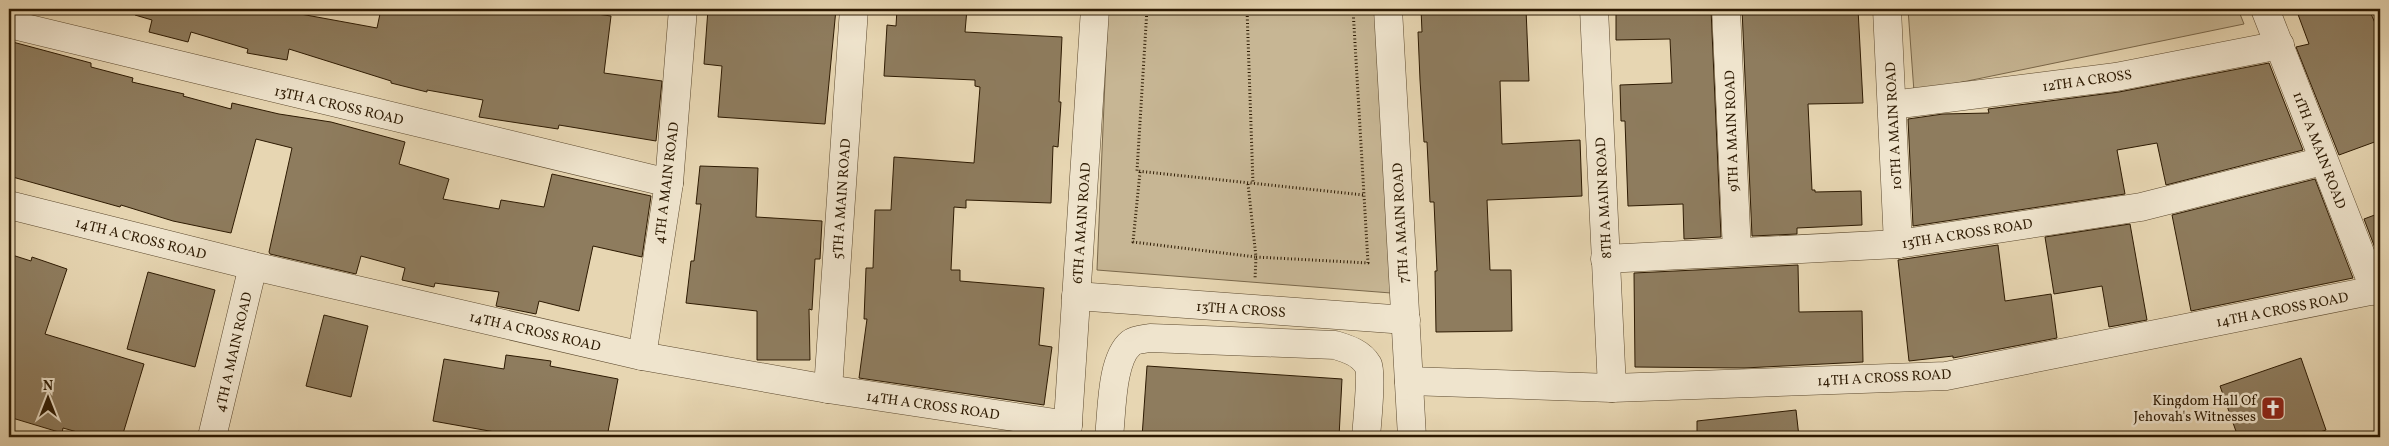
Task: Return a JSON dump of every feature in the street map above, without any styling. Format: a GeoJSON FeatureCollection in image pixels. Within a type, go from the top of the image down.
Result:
{"type":"FeatureCollection","features":[{"type":"Feature","properties":{"kind":"street","name":"4TH A MAIN ROAD"},"geometry":{"type":"LineString","coordinates":[[642,356],[669,183],[682,9]]}},
{"type":"Feature","properties":{"kind":"street","name":"5TH A MAIN ROAD"},"geometry":{"type":"LineString","coordinates":[[828,389],[854,9]]}},
{"type":"Feature","properties":{"kind":"street","name":"6TH A MAIN ROAD"},"geometry":{"type":"LineString","coordinates":[[1067,431],[1095,9]]}},
{"type":"Feature","properties":{"kind":"street","name":"7TH A MAIN ROAD"},"geometry":{"type":"LineString","coordinates":[[1388,9],[1412,437]]}},
{"type":"Feature","properties":{"kind":"street","name":"8TH A MAIN ROAD"},"geometry":{"type":"LineString","coordinates":[[1594,9],[1612,388]]}},
{"type":"Feature","properties":{"kind":"street","name":"9TH A MAIN ROAD"},"geometry":{"type":"LineString","coordinates":[[1726,9],[1737,252]]}},
{"type":"Feature","properties":{"kind":"street","name":"10TH A MAIN ROAD"},"geometry":{"type":"LineString","coordinates":[[1887,9],[1898,244]]}},
{"type":"Feature","properties":{"kind":"street","name":"11TH A MAIN ROAD"},"geometry":{"type":"LineString","coordinates":[[2265,9],[2323,161],[2377,290]]}},
{"type":"Feature","properties":{"kind":"street","name":"13TH A CROSS ROAD"},"geometry":{"type":"LineString","coordinates":[[9,24],[669,183]]}},
{"type":"Feature","properties":{"kind":"street","name":"12TH A CROSS"},"geometry":{"type":"LineString","coordinates":[[1892,105],[2116,77],[2280,45]]}},
{"type":"Feature","properties":{"kind":"street","name":"13TH A CROSS ROAD"},"geometry":{"type":"LineString","coordinates":[[1605,259],[1898,244],[2141,207],[2323,161]]}},
{"type":"Feature","properties":{"kind":"street","name":"14TH A CROSS ROAD"},"geometry":{"type":"LineString","coordinates":[[9,205],[253,266],[642,356],[1067,431]]}},
{"type":"Feature","properties":{"kind":"street","name":"4TH A MAIN ROAD"},"geometry":{"type":"LineString","coordinates":[[212,437],[253,266]]}},
{"type":"Feature","properties":{"kind":"street","name":"14TH A CROSS ROAD"},"geometry":{"type":"LineString","coordinates":[[1409,380],[1612,388],[1946,376],[2377,290]]}},
{"type":"Feature","properties":{"kind":"street","name":"13TH A CROSS"},"geometry":{"type":"LineString","coordinates":[[1076,296],[1406,320]]}},
{"type":"Feature","properties":{"kind":"street"},"geometry":{"type":"LineString","coordinates":[[1226,341],[1228,308]]}},
{"type":"Feature","properties":{"kind":"street"},"geometry":{"type":"LineString","coordinates":[[1274,343],[1276,311]]}},
{"type":"Feature","properties":{"kind":"street"},"geometry":{"type":"LineString","coordinates":[[1109,437],[1121,354],[1133,341],[1150,338],[1335,345],[1360,355],[1369,367],[1366,437]]}},
{"type":"Feature","properties":{"kind":"path"},"geometry":{"type":"LineString","coordinates":[[1147,9],[1137,171],[1140,172],[1133,242],[1256,257],[1368,263],[1353,9]]}},
{"type":"Feature","properties":{"kind":"path"},"geometry":{"type":"LineString","coordinates":[[1247,9],[1253,184]]}},
{"type":"Feature","properties":{"kind":"path"},"geometry":{"type":"LineString","coordinates":[[1140,172],[1364,195]]}},
{"type":"Feature","properties":{"kind":"path"},"geometry":{"type":"LineString","coordinates":[[1248,184],[1256,257]]}},
{"type":"Feature","properties":{"kind":"shaded area"},"geometry":{"type":"Polygon","coordinates":[[[1108,9],[1378,9],[1391,293],[1097,270],[1108,9]]]}},
{"type":"Feature","properties":{"kind":"shaded area"},"geometry":{"type":"Polygon","coordinates":[[[1908,9],[2238,9],[2244,24],[1914,92],[1908,9]]]}},
{"type":"Feature","properties":{"kind":"building"},"geometry":{"type":"Polygon","coordinates":[[[136,9],[296,9],[295,13],[377,28],[381,9],[562,9],[611,16],[604,73],[662,81],[656,141],[559,125],[558,129],[479,117],[483,100],[427,90],[427,92],[391,83],[391,81],[289,49],[287,60],[247,53],[248,49],[191,32],[188,42],[149,32],[152,20],[135,15],[136,9]]]}},
{"type":"Feature","properties":{"kind":"building"},"geometry":{"type":"Polygon","coordinates":[[[708,9],[836,9],[825,124],[718,117],[722,66],[704,64],[708,9]]]}},
{"type":"Feature","properties":{"kind":"building"},"geometry":{"type":"Polygon","coordinates":[[[897,9],[967,9],[965,32],[1062,37],[1059,102],[1061,102],[1058,147],[1053,146],[1051,203],[966,200],[966,208],[954,207],[951,270],[960,270],[960,281],[1044,288],[1039,345],[1052,347],[1044,405],[859,378],[867,319],[864,319],[866,268],[873,268],[875,210],[891,210],[894,157],[974,163],[980,87],[975,86],[975,80],[884,76],[887,25],[896,26],[897,9]]]}},
{"type":"Feature","properties":{"kind":"building"},"geometry":{"type":"Polygon","coordinates":[[[1421,9],[1526,9],[1529,81],[1500,81],[1502,144],[1580,140],[1582,196],[1487,200],[1490,270],[1511,270],[1512,331],[1436,332],[1435,271],[1437,271],[1434,202],[1430,202],[1427,142],[1424,142],[1420,80],[1418,32],[1422,32],[1421,9]]]}},
{"type":"Feature","properties":{"kind":"building"},"geometry":{"type":"Polygon","coordinates":[[[1616,9],[1711,9],[1721,237],[1684,239],[1683,204],[1628,206],[1625,121],[1621,121],[1620,85],[1672,83],[1670,39],[1616,40],[1616,9]]]}},
{"type":"Feature","properties":{"kind":"building"},"geometry":{"type":"Polygon","coordinates":[[[1742,9],[1858,9],[1863,103],[1808,104],[1812,190],[1815,190],[1815,192],[1861,191],[1862,225],[1797,228],[1797,234],[1752,236],[1742,9]]]}},
{"type":"Feature","properties":{"kind":"building"},"geometry":{"type":"Polygon","coordinates":[[[2296,9],[2369,9],[2375,23],[2380,21],[2380,140],[2339,155],[2296,47],[2309,44],[2296,9]]]}},
{"type":"Feature","properties":{"kind":"building"},"geometry":{"type":"Polygon","coordinates":[[[9,41],[91,63],[91,67],[133,78],[132,82],[184,94],[183,96],[231,109],[232,103],[279,114],[331,122],[405,142],[399,164],[449,179],[443,199],[499,209],[501,200],[544,207],[552,174],[651,196],[642,257],[593,246],[579,311],[539,301],[536,314],[496,306],[499,292],[435,283],[434,287],[402,280],[405,268],[361,256],[356,274],[270,254],[292,148],[256,139],[231,233],[173,221],[121,205],[120,207],[9,176],[9,41]]]}},
{"type":"Feature","properties":{"kind":"building"},"geometry":{"type":"Polygon","coordinates":[[[2269,63],[2303,150],[2166,185],[2157,143],[2117,150],[2125,194],[1913,226],[1908,119],[1943,114],[1989,113],[1988,109],[2119,92],[2269,63]]]}},
{"type":"Feature","properties":{"kind":"building"},"geometry":{"type":"Polygon","coordinates":[[[700,166],[758,168],[756,217],[822,221],[820,259],[815,259],[812,310],[809,309],[810,360],[757,360],[757,311],[686,303],[691,261],[694,261],[701,204],[696,204],[700,166]]]}},
{"type":"Feature","properties":{"kind":"building"},"geometry":{"type":"Polygon","coordinates":[[[2315,179],[2353,278],[2191,311],[2172,215],[2315,179]]]}},
{"type":"Feature","properties":{"kind":"building"},"geometry":{"type":"Polygon","coordinates":[[[2380,213],[2380,261],[2364,219],[2380,213]]]}},
{"type":"Feature","properties":{"kind":"building"},"geometry":{"type":"Polygon","coordinates":[[[2130,224],[2147,320],[2109,327],[2102,286],[2054,294],[2045,237],[2130,224]]]}},
{"type":"Feature","properties":{"kind":"building"},"geometry":{"type":"Polygon","coordinates":[[[1998,245],[2005,301],[2051,294],[2057,338],[1953,358],[1953,356],[1909,361],[1898,260],[1998,245]]]}},
{"type":"Feature","properties":{"kind":"building"},"geometry":{"type":"Polygon","coordinates":[[[9,254],[31,261],[32,257],[67,269],[45,334],[144,364],[122,437],[95,437],[63,428],[62,433],[9,417],[9,254]]]}},
{"type":"Feature","properties":{"kind":"building"},"geometry":{"type":"Polygon","coordinates":[[[1798,265],[1799,312],[1862,311],[1863,362],[1744,368],[1635,367],[1634,273],[1798,265]]]}},
{"type":"Feature","properties":{"kind":"building"},"geometry":{"type":"Polygon","coordinates":[[[148,272],[215,290],[195,367],[127,349],[148,272]]]}},
{"type":"Feature","properties":{"kind":"building"},"geometry":{"type":"Polygon","coordinates":[[[324,315],[368,326],[351,397],[306,386],[324,315]]]}},
{"type":"Feature","properties":{"kind":"building"},"geometry":{"type":"Polygon","coordinates":[[[506,355],[551,361],[550,366],[618,379],[607,437],[494,437],[495,432],[433,421],[444,359],[504,369],[506,355]]]}},
{"type":"Feature","properties":{"kind":"building","name":"Kingdom Hall Of Jehovah's Witnesses"},"geometry":{"type":"Polygon","coordinates":[[[2301,358],[2326,430],[2305,437],[2238,437],[2220,386],[2301,358]]]}},
{"type":"Feature","properties":{"kind":"building"},"geometry":{"type":"Polygon","coordinates":[[[1147,366],[1342,379],[1339,437],[1142,437],[1147,366]]]}},
{"type":"Feature","properties":{"kind":"building"},"geometry":{"type":"Polygon","coordinates":[[[1796,410],[1799,437],[1697,437],[1697,421],[1796,410]]]}},
{"type":"Feature","properties":{"kind":"place","name":"Kingdom Hall Of Jehovah's Witnesses"},"geometry":{"type":"Point","coordinates":[2273,408]}}]}
